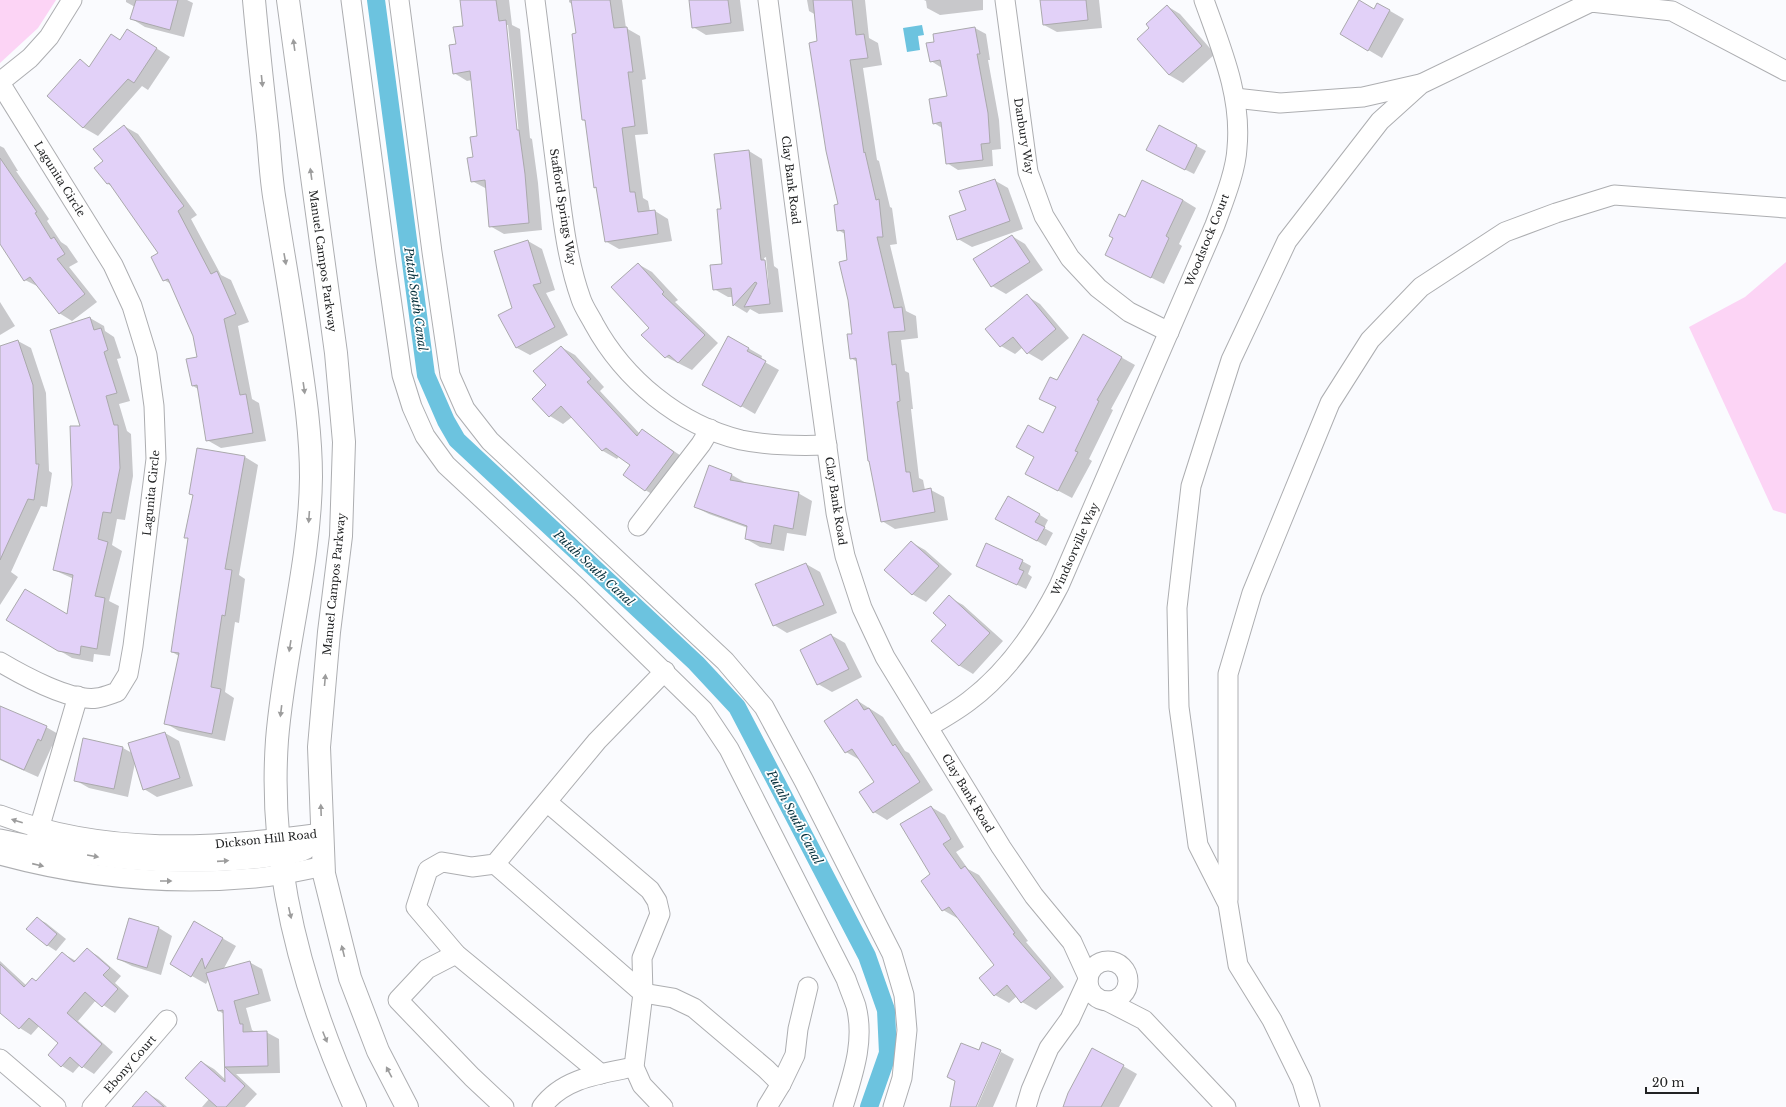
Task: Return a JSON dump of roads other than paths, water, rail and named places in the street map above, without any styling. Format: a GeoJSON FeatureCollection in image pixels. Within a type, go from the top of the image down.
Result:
{"type":"FeatureCollection","features":[{"type":"Feature","properties":{"kind":"main road"},"geometry":{"type":"LineString","coordinates":[[254,0],[274,198],[307,405],[311,476],[308,534],[286,672],[277,740],[276,792],[280,856],[289,908],[303,966],[320,1022],[355,1107]]}},
{"type":"Feature","properties":{"kind":"main road","name":"Manuel Campos Parkway"},"geometry":{"type":"LineString","coordinates":[[288,0],[336,353],[344,442],[341,536],[329,632],[319,747],[324,866],[350,978],[378,1051],[407,1107]]}},
{"type":"Feature","properties":{"kind":"street"},"geometry":{"type":"LineString","coordinates":[[0,82],[30,58],[49,37],[72,0]]}},
{"type":"Feature","properties":{"kind":"street"},"geometry":{"type":"LineString","coordinates":[[351,0],[402,374],[412,407],[426,436],[446,465],[665,671],[703,710],[729,749],[846,979],[856,1007],[859,1033],[857,1061],[843,1107]]}},
{"type":"Feature","properties":{"kind":"street"},"geometry":{"type":"LineString","coordinates":[[399,0],[432,252],[450,375],[464,409],[490,440],[725,661],[764,707],[804,781],[892,954],[904,995],[907,1030],[902,1078],[893,1107]]}},
{"type":"Feature","properties":{"kind":"street","name":"Stafford Springs Way"},"geometry":{"type":"LineString","coordinates":[[534,0],[568,256],[582,301],[607,346],[620,364],[647,391],[676,412],[710,429],[740,439],[771,445],[827,445]]}},
{"type":"Feature","properties":{"kind":"street","name":"Clay Bank Road"},"geometry":{"type":"LineString","coordinates":[[768,0],[836,514],[845,556],[862,608],[885,657],[1001,847],[1034,896],[1072,942],[1088,978],[1091,992],[1095,996],[1144,1020],[1226,1107]]}},
{"type":"Feature","properties":{"kind":"street","name":"Danbury Way"},"geometry":{"type":"LineString","coordinates":[[1005,0],[1028,172],[1044,216],[1070,258],[1098,288],[1129,312],[1168,332]]}},
{"type":"Feature","properties":{"kind":"street","name":"Woodstock Court"},"geometry":{"type":"LineString","coordinates":[[1168,332],[1215,225],[1228,188],[1238,149],[1236,98],[1225,60],[1204,0]]}},
{"type":"Feature","properties":{"kind":"street"},"geometry":{"type":"LineString","coordinates":[[1236,98],[1280,102],[1363,97],[1421,84],[1591,2],[1672,11],[1786,71]]}},
{"type":"Feature","properties":{"kind":"street","name":"Lagunita Circle"},"geometry":{"type":"LineString","coordinates":[[0,82],[113,265],[132,306],[147,355],[154,406],[156,459],[128,674],[118,692],[96,698],[78,696],[27,678],[0,662]]}},
{"type":"Feature","properties":{"kind":"street"},"geometry":{"type":"LineString","coordinates":[[1228,904],[1198,845],[1179,707],[1177,608],[1191,486],[1231,360],[1287,241],[1380,121],[1421,84]]}},
{"type":"Feature","properties":{"kind":"street"},"geometry":{"type":"LineString","coordinates":[[1310,1107],[1302,1081],[1272,1020],[1238,965],[1228,904],[1228,674],[1252,593],[1330,403],[1370,340],[1421,288],[1505,232],[1556,213],[1614,195],[1786,208]]}},
{"type":"Feature","properties":{"kind":"street","name":"Windsorville Way"},"geometry":{"type":"LineString","coordinates":[[928,727],[970,700],[1000,673],[1023,647],[1043,618],[1059,586],[1168,332]]}},
{"type":"Feature","properties":{"kind":"street"},"geometry":{"type":"LineString","coordinates":[[638,526],[701,444],[710,429]]}},
{"type":"Feature","properties":{"kind":"street"},"geometry":{"type":"LineString","coordinates":[[601,1074],[456,954],[416,907],[428,870],[442,862],[472,867],[495,864],[597,742],[665,671]]}},
{"type":"Feature","properties":{"kind":"street"},"geometry":{"type":"LineString","coordinates":[[33,846],[78,696]]}},
{"type":"Feature","properties":{"kind":"street"},"geometry":{"type":"LineString","coordinates":[[547,802],[650,890],[657,901],[660,914],[642,958],[643,993],[634,1067],[642,1085],[663,1107]]}},
{"type":"Feature","properties":{"kind":"street","name":"Dickson Hill Road"},"geometry":{"type":"LineString","coordinates":[[0,815],[39,827],[108,841],[159,846],[203,845],[280,856],[324,866]]}},
{"type":"Feature","properties":{"kind":"street","name":"Dickson Hill Road"},"geometry":{"type":"LineString","coordinates":[[0,854],[61,870],[106,877],[157,882],[255,878],[280,856],[322,832]]}},
{"type":"Feature","properties":{"kind":"street","name":"Dickson Hill Road"},"geometry":{"type":"LineString","coordinates":[[0,839],[105,858],[157,863],[206,862],[280,856]]}},
{"type":"Feature","properties":{"kind":"street"},"geometry":{"type":"LineString","coordinates":[[495,864],[643,993],[672,998],[694,1008],[766,1069],[781,1084]]}},
{"type":"Feature","properties":{"kind":"street","name":"Clay Bank Road"},"geometry":{"type":"LineString","coordinates":[[1072,942],[1122,966],[1126,972],[1144,1020]]}},
{"type":"Feature","properties":{"kind":"street"},"geometry":{"type":"LineString","coordinates":[[456,954],[427,969],[398,1000],[472,1077],[504,1107]]}},
{"type":"Feature","properties":{"kind":"street"},"geometry":{"type":"LineString","coordinates":[[1026,1107],[1031,1090],[1049,1048],[1070,1018],[1088,978],[1090,970],[1095,965],[1109,960]]}},
{"type":"Feature","properties":{"kind":"street"},"geometry":{"type":"LineString","coordinates":[[1070,1018],[1106,1001],[1118,998],[1124,993],[1128,979]]}},
{"type":"Feature","properties":{"kind":"street"},"geometry":{"type":"LineString","coordinates":[[767,1107],[781,1084],[795,1055],[798,1029],[808,987]]}},
{"type":"Feature","properties":{"kind":"street","name":"Ebony Court"},"geometry":{"type":"LineString","coordinates":[[92,1107],[167,1020]]}},
{"type":"Feature","properties":{"kind":"street"},"geometry":{"type":"LineString","coordinates":[[0,1059],[56,1107]]}},
{"type":"Feature","properties":{"kind":"street"},"geometry":{"type":"LineString","coordinates":[[542,1107],[548,1099],[570,1082],[634,1067]]}},
{"type":"Feature","properties":{"kind":"water"},"geometry":{"type":"Polygon","coordinates":[[[922,25],[924,35],[918,36],[920,50],[907,52],[903,28],[922,25]]]}},
{"type":"Feature","properties":{"kind":"waterway","name":"Putah South Canal"},"geometry":{"type":"LineString","coordinates":[[376,0],[426,375],[446,421],[457,440],[696,663],[737,707],[867,956],[886,1010],[888,1053],[869,1107]]}}]}
